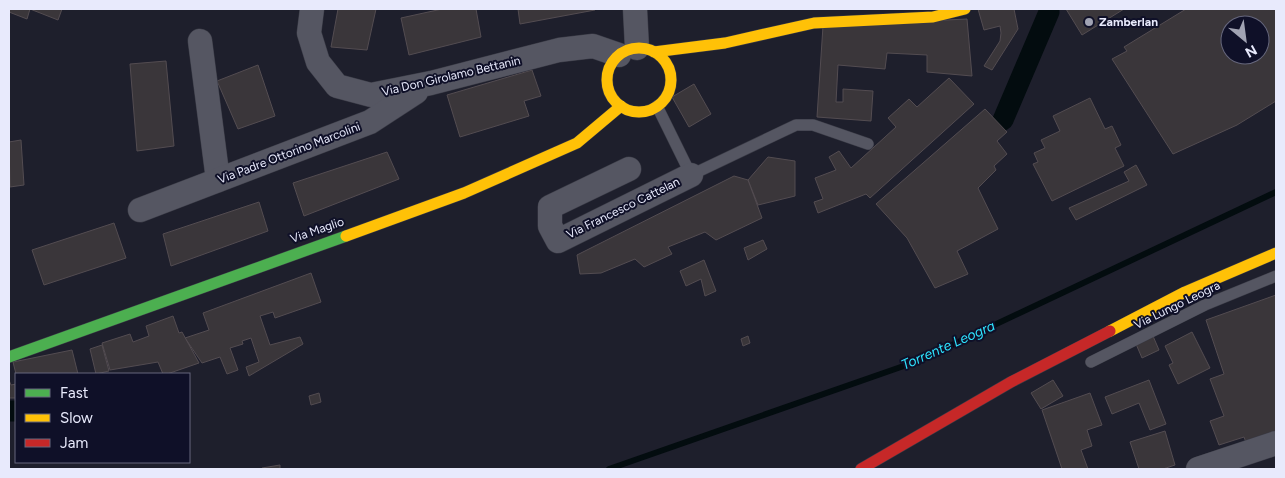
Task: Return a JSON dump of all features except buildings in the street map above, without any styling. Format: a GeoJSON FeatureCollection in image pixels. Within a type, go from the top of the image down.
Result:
{"type":"FeatureCollection","features":[{"type":"Feature","properties":{"kind":"street","name":"Via Don Girolamo Bettanin"},"geometry":{"type":"LineString","coordinates":[[312,9],[309,33],[318,62],[337,86],[372,95],[431,83],[558,50],[593,46],[637,52]]}},
{"type":"Feature","properties":{"kind":"street"},"geometry":{"type":"LineString","coordinates":[[635,9],[637,52]]}},
{"type":"Feature","properties":{"kind":"street"},"geometry":{"type":"LineString","coordinates":[[637,52],[666,63],[675,76],[665,99],[657,106],[639,112],[621,106],[614,99],[608,81],[609,71],[637,52],[725,43],[814,23],[933,17],[965,9]]}},
{"type":"Feature","properties":{"kind":"street"},"geometry":{"type":"LineString","coordinates":[[200,41],[218,180]]}},
{"type":"Feature","properties":{"kind":"street"},"geometry":{"type":"LineString","coordinates":[[701,59],[725,43]]}},
{"type":"Feature","properties":{"kind":"street","name":"Via Padre Ottorino Marcolini"},"geometry":{"type":"LineString","coordinates":[[140,210],[370,122],[431,83]]}},
{"type":"Feature","properties":{"kind":"street","name":"Via Maglio"},"geometry":{"type":"LineString","coordinates":[[9,357],[464,192],[577,143],[621,106]]}},
{"type":"Feature","properties":{"kind":"street","name":"Via Francesco Cattelan"},"geometry":{"type":"LineString","coordinates":[[629,169],[550,207],[550,226],[558,241],[691,175]]}},
{"type":"Feature","properties":{"kind":"street"},"geometry":{"type":"LineString","coordinates":[[862,469],[1010,382],[1185,292],[1276,252]]}},
{"type":"Feature","properties":{"kind":"street"},"geometry":{"type":"LineString","coordinates":[[1198,469],[1276,443]]}},
{"type":"Feature","properties":{"kind":"lane","name":"Via Francesco Cattelan"},"geometry":{"type":"LineString","coordinates":[[657,106],[691,175],[796,125],[813,125],[868,144]]}},
{"type":"Feature","properties":{"kind":"lane","name":"Via Lungo Leogra"},"geometry":{"type":"LineString","coordinates":[[1092,362],[1205,305],[1276,276]]}},
{"type":"Feature","properties":{"kind":"waterway"},"geometry":{"type":"LineString","coordinates":[[1003,120],[1049,12]]}},
{"type":"Feature","properties":{"kind":"waterway","name":"Torrente Leogra"},"geometry":{"type":"LineString","coordinates":[[609,469],[918,361],[1276,192]]}},
{"type":"Feature","properties":{"kind":"waterway"},"geometry":{"type":"LineString","coordinates":[[9,411],[15,411]]}},
{"type":"Feature","properties":{"kind":"traffic: fast"},"geometry":{"type":"LineString","coordinates":[[9,357],[346,236]]}},
{"type":"Feature","properties":{"kind":"traffic: slow"},"geometry":{"type":"LineString","coordinates":[[654,52],[725,43],[814,23],[933,17],[965,9]]}},
{"type":"Feature","properties":{"kind":"traffic: slow"},"geometry":{"type":"LineString","coordinates":[[639,48],[657,54],[665,62],[671,80],[665,98],[657,106],[639,112],[621,106],[613,98],[607,80],[613,62],[621,54],[639,48]]}},
{"type":"Feature","properties":{"kind":"traffic: slow"},"geometry":{"type":"LineString","coordinates":[[346,236],[464,193],[577,143],[621,106]]}},
{"type":"Feature","properties":{"kind":"traffic: slow"},"geometry":{"type":"LineString","coordinates":[[1110,331],[1185,292],[1276,253]]}},
{"type":"Feature","properties":{"kind":"traffic: jam"},"geometry":{"type":"LineString","coordinates":[[861,469],[1011,382],[1110,331]]}},
{"type":"Feature","properties":{"kind":"place","name":"Zamberlan"},"geometry":{"type":"Point","coordinates":[1089,22]}}]}
